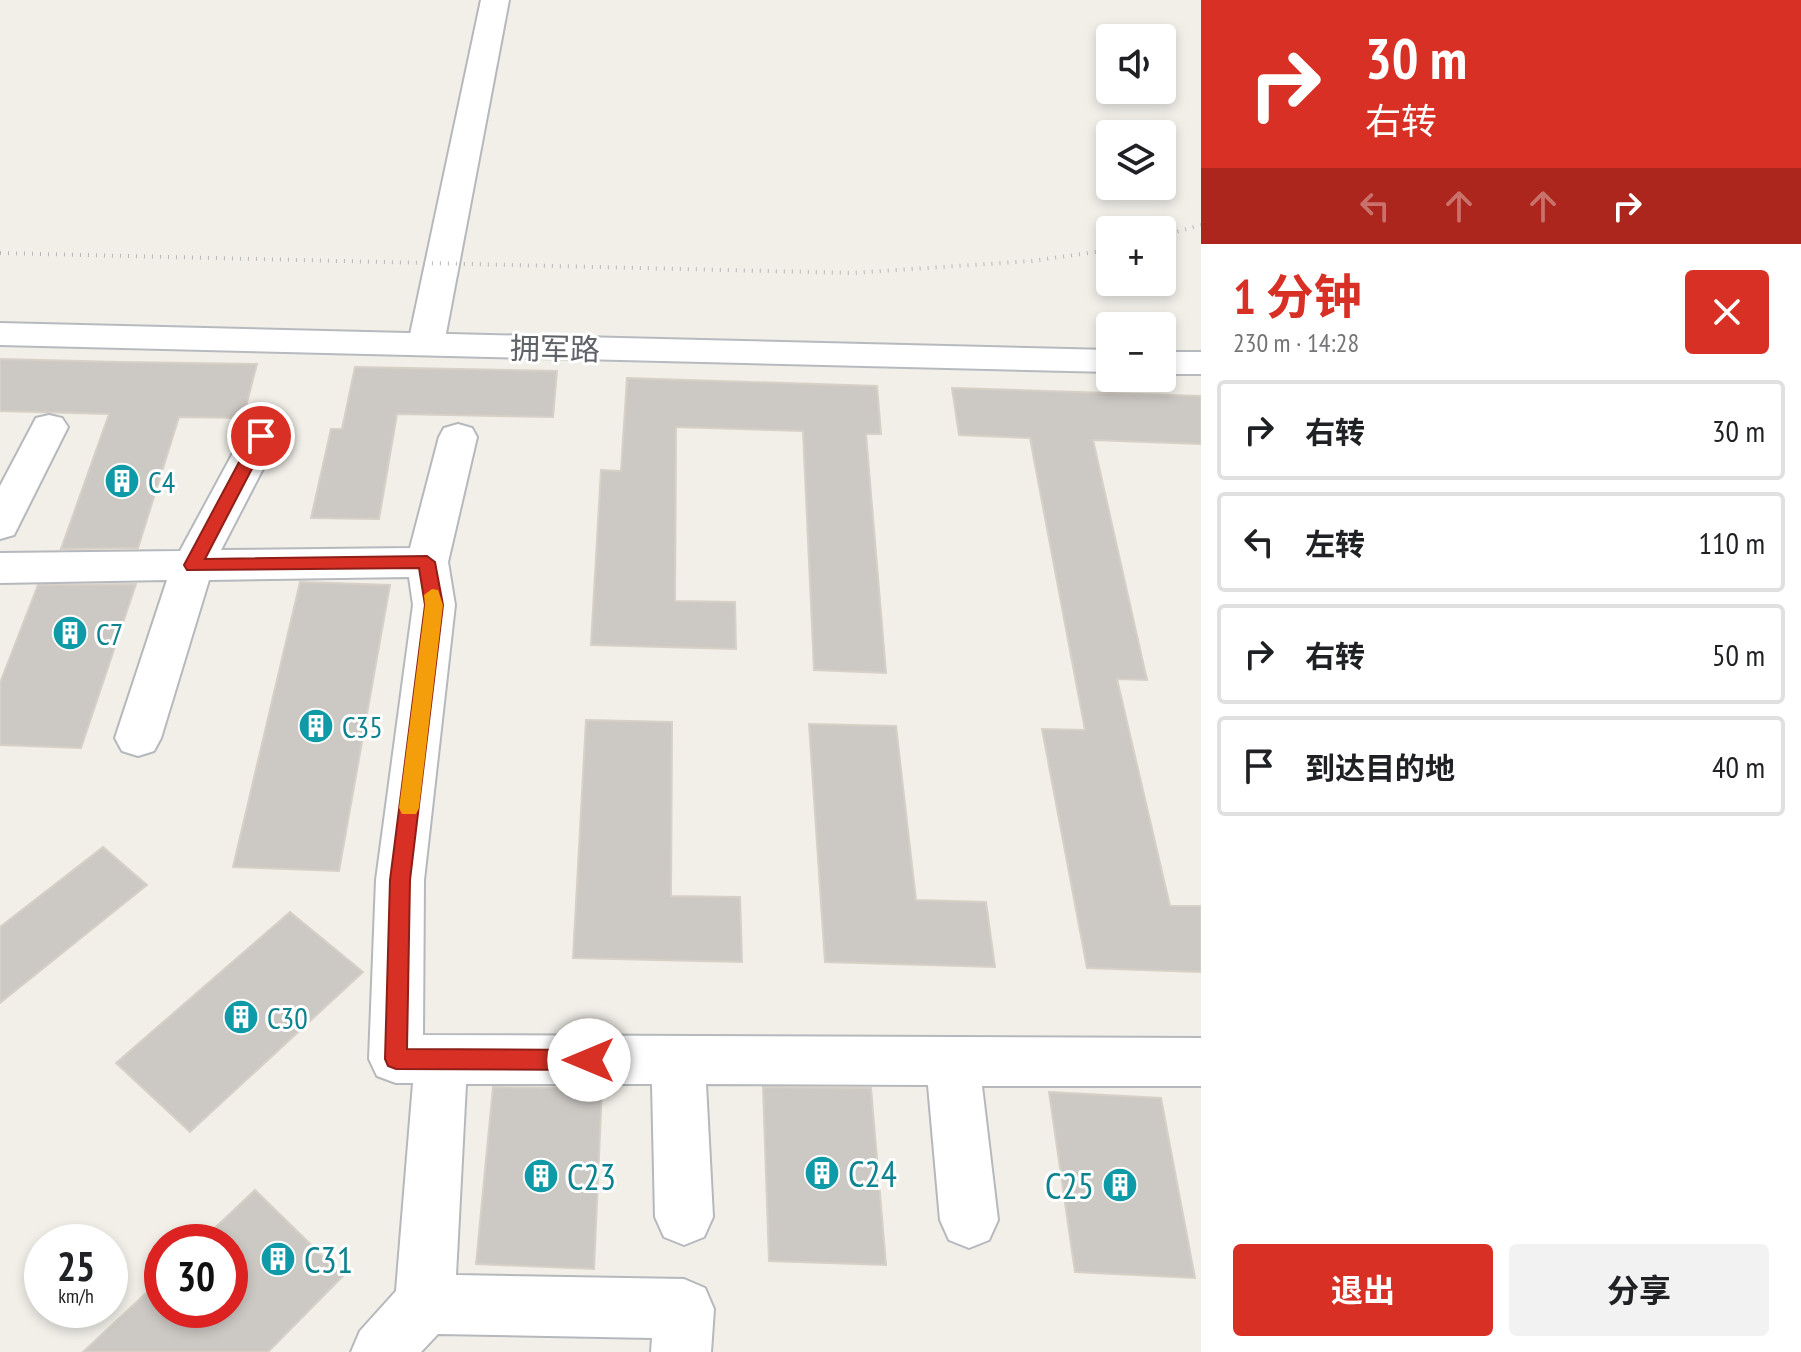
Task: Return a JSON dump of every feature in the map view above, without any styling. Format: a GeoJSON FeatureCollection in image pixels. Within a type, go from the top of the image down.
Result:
{"type":"FeatureCollection","features":[{"type":"Feature","properties":{"kind":"street"},"geometry":{"type":"LineString","coordinates":[[426,344],[495,0]]}},
{"type":"Feature","properties":{"kind":"street","name":"拥军路"},"geometry":{"type":"LineString","coordinates":[[0,334],[1096,361]]}},
{"type":"Feature","properties":{"kind":"street"},"geometry":{"type":"LineString","coordinates":[[1176,363],[1201,363]]}},
{"type":"Feature","properties":{"kind":"street"},"geometry":{"type":"LineString","coordinates":[[0,525],[49,427]]}},
{"type":"Feature","properties":{"kind":"street"},"geometry":{"type":"LineString","coordinates":[[138,738],[193,565],[261,436]]}},
{"type":"Feature","properties":{"kind":"street"},"geometry":{"type":"LineString","coordinates":[[458,437],[427,562],[434,605],[400,880],[396,1059],[1201,1062]]}},
{"type":"Feature","properties":{"kind":"street"},"geometry":{"type":"LineString","coordinates":[[0,568],[427,562]]}},
{"type":"Feature","properties":{"kind":"street"},"geometry":{"type":"LineString","coordinates":[[381,1352],[425,1304],[441,1059]]}},
{"type":"Feature","properties":{"kind":"street"},"geometry":{"type":"LineString","coordinates":[[678,1060],[684,1217]]}},
{"type":"Feature","properties":{"kind":"street"},"geometry":{"type":"LineString","coordinates":[[952,1061],[969,1220]]}},
{"type":"Feature","properties":{"kind":"street"},"geometry":{"type":"LineString","coordinates":[[425,1304],[684,1309],[681,1352]]}},
{"type":"Feature","properties":{"kind":"building","name":"C4"},"geometry":{"type":"Polygon","coordinates":[[[0,359],[257,364],[243,418],[179,417],[138,548],[61,549],[109,414],[0,411],[0,359]]]}},
{"type":"Feature","properties":{"kind":"building"},"geometry":{"type":"Polygon","coordinates":[[[355,367],[557,371],[553,417],[397,414],[379,519],[311,518],[331,429],[342,429],[355,367]]]}},
{"type":"Feature","properties":{"kind":"building"},"geometry":{"type":"Polygon","coordinates":[[[627,378],[877,386],[881,434],[866,434],[886,673],[814,670],[803,431],[676,427],[675,601],[735,602],[736,649],[591,645],[601,470],[621,471],[627,378]]]}},
{"type":"Feature","properties":{"kind":"building"},"geometry":{"type":"Polygon","coordinates":[[[952,388],[1201,396],[1201,444],[1093,440],[1147,680],[1117,679],[1170,906],[1201,906],[1201,972],[1087,968],[1042,729],[1085,730],[1030,438],[959,435],[952,388]]]}},
{"type":"Feature","properties":{"kind":"building","name":"C35"},"geometry":{"type":"Polygon","coordinates":[[[300,582],[390,585],[339,871],[233,867],[300,582]]]}},
{"type":"Feature","properties":{"kind":"building","name":"C7"},"geometry":{"type":"Polygon","coordinates":[[[136,584],[81,748],[0,745],[0,683],[38,585],[136,584]]]}},
{"type":"Feature","properties":{"kind":"building"},"geometry":{"type":"Polygon","coordinates":[[[586,720],[672,722],[671,896],[740,897],[742,962],[573,958],[586,720]]]}},
{"type":"Feature","properties":{"kind":"building"},"geometry":{"type":"Polygon","coordinates":[[[809,724],[896,726],[916,900],[986,902],[995,967],[825,962],[809,724]]]}},
{"type":"Feature","properties":{"kind":"building"},"geometry":{"type":"Polygon","coordinates":[[[103,847],[147,885],[0,1003],[0,927],[103,847]]]}},
{"type":"Feature","properties":{"kind":"building","name":"C30"},"geometry":{"type":"Polygon","coordinates":[[[290,912],[363,972],[190,1132],[116,1063],[290,912]]]}},
{"type":"Feature","properties":{"kind":"building","name":"C23"},"geometry":{"type":"Polygon","coordinates":[[[493,1087],[602,1088],[594,1269],[476,1264],[493,1087]]]}},
{"type":"Feature","properties":{"kind":"building","name":"C24"},"geometry":{"type":"Polygon","coordinates":[[[763,1087],[871,1088],[886,1265],[769,1261],[763,1087]]]}},
{"type":"Feature","properties":{"kind":"building","name":"C25"},"geometry":{"type":"Polygon","coordinates":[[[1049,1092],[1161,1098],[1195,1278],[1075,1272],[1049,1092]]]}},
{"type":"Feature","properties":{"kind":"building","name":"C31"},"geometry":{"type":"Polygon","coordinates":[[[255,1190],[343,1276],[268,1352],[83,1352],[109,1328],[128,1328],[128,1310],[144,1295],[144,1328],[248,1328],[248,1224],[219,1224],[255,1190]]]}},
{"type":"Feature","properties":{"kind":"railway"},"geometry":{"type":"LineString","coordinates":[[1176,232],[1201,225]]}},
{"type":"Feature","properties":{"kind":"railway"},"geometry":{"type":"LineString","coordinates":[[0,253],[852,273],[1032,261],[1096,252]]}},
{"type":"Feature","properties":{"kind":"slow traffic"},"geometry":{"type":"LineString","coordinates":[[409,808],[434,605],[432,595]]}},
{"type":"Feature","properties":{"kind":"place","name":"C4"},"geometry":{"type":"Point","coordinates":[122,481]}},
{"type":"Feature","properties":{"kind":"place","name":"C7"},"geometry":{"type":"Point","coordinates":[70,633]}},
{"type":"Feature","properties":{"kind":"place","name":"C35"},"geometry":{"type":"Point","coordinates":[316,726]}},
{"type":"Feature","properties":{"kind":"place","name":"C30"},"geometry":{"type":"Point","coordinates":[241,1017]}},
{"type":"Feature","properties":{"kind":"place","name":"C24"},"geometry":{"type":"Point","coordinates":[822,1173]}},
{"type":"Feature","properties":{"kind":"place","name":"C23"},"geometry":{"type":"Point","coordinates":[541,1176]}},
{"type":"Feature","properties":{"kind":"place","name":"C25"},"geometry":{"type":"Point","coordinates":[1120,1185]}},
{"type":"Feature","properties":{"kind":"place","name":"C31"},"geometry":{"type":"Point","coordinates":[278,1259]}},
{"type":"Feature","properties":{"kind":"route"},"geometry":{"type":"LineString","coordinates":[[261,436],[193,565],[427,562],[434,605],[400,880],[396,1059],[589,1060]]}}]}
